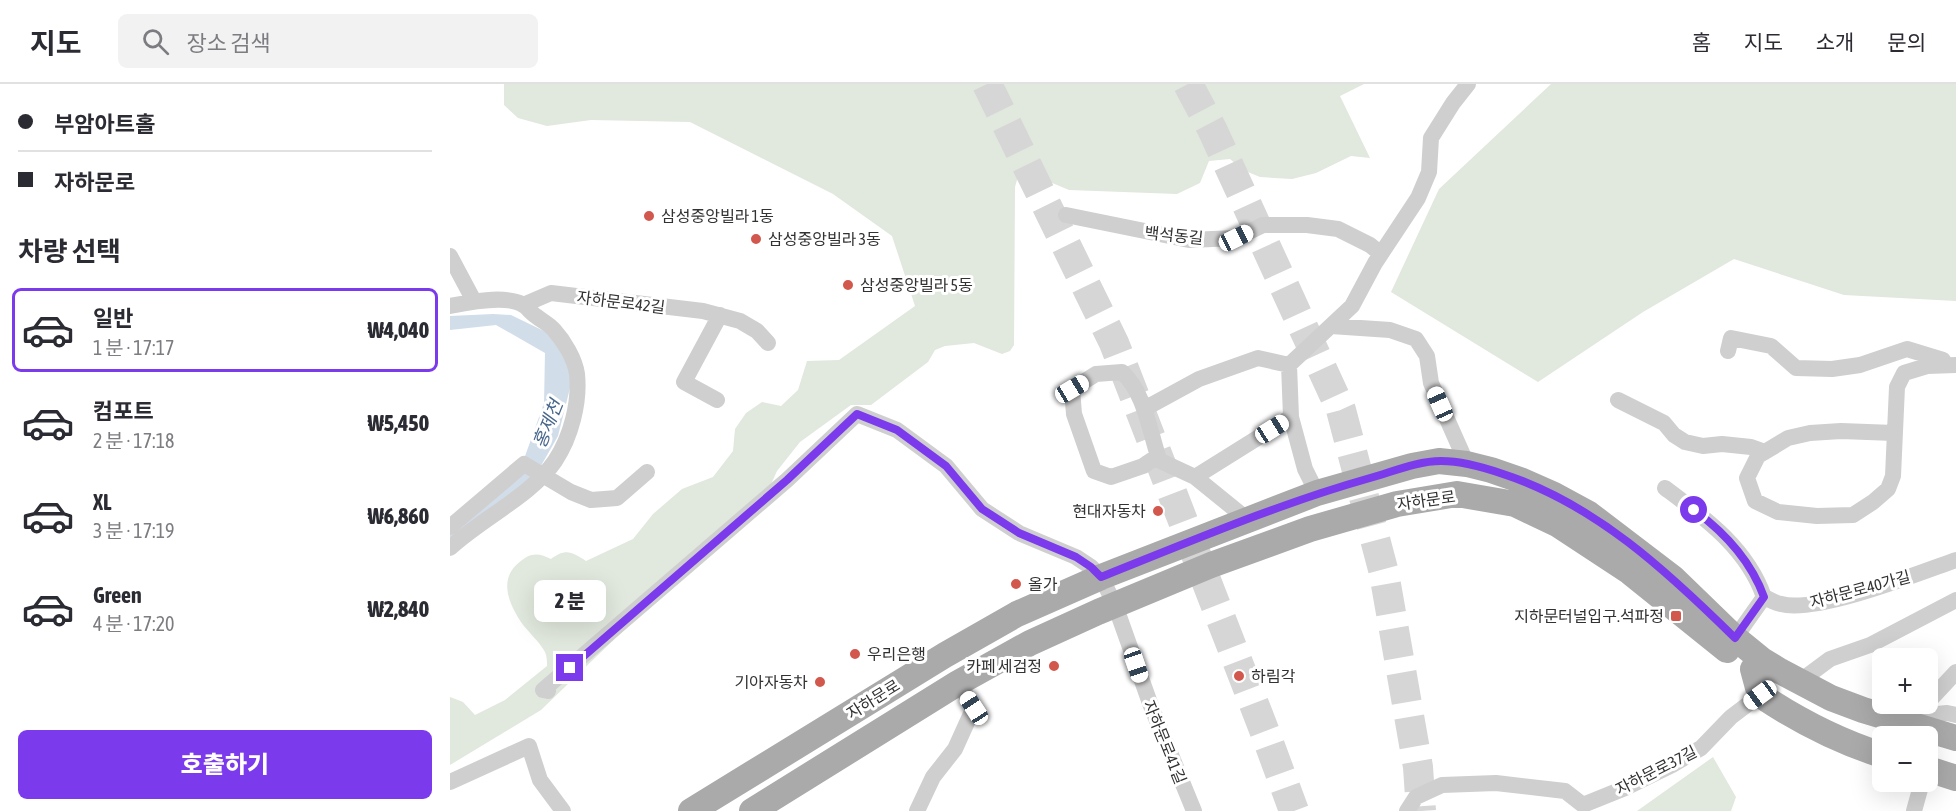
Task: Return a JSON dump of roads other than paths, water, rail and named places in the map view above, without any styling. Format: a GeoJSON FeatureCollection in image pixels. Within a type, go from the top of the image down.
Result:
{"type":"FeatureCollection","features":[{"type":"Feature","properties":{"kind":"main road","name":"자하문로"},"geometry":{"type":"LineString","coordinates":[[691,811],[955,649],[1017,614],[1101,577],[1317,493],[1412,466],[1439,461],[1467,464],[1520,480],[1589,513],[1673,578],[1735,638],[1762,660],[1831,698],[1956,738]]}},
{"type":"Feature","properties":{"kind":"main road","name":"자하문로"},"geometry":{"type":"LineString","coordinates":[[752,811],[958,683],[1030,643],[1211,565],[1310,529],[1397,504],[1457,494],[1515,504],[1557,524],[1630,572],[1753,669],[1780,687],[1810,702],[1872,726]]}},
{"type":"Feature","properties":{"kind":"main road"},"geometry":{"type":"LineString","coordinates":[[1753,669],[1760,695],[1794,717],[1852,745],[1872,752]]}},
{"type":"Feature","properties":{"kind":"main road"},"geometry":{"type":"LineString","coordinates":[[1831,698],[1856,695],[1872,700]]}},
{"type":"Feature","properties":{"kind":"main road"},"geometry":{"type":"LineString","coordinates":[[1936,714],[1956,723]]}},
{"type":"Feature","properties":{"kind":"main road"},"geometry":{"type":"LineString","coordinates":[[1938,749],[1956,754]]}},
{"type":"Feature","properties":{"kind":"main road"},"geometry":{"type":"LineString","coordinates":[[1938,772],[1956,778]]}},
{"type":"Feature","properties":{"kind":"street"},"geometry":{"type":"LineString","coordinates":[[1317,493],[1305,469],[1291,417],[1289,365],[1352,306],[1381,254],[1418,198],[1429,172],[1431,138],[1468,84]]}},
{"type":"Feature","properties":{"kind":"street","name":"백석동길"},"geometry":{"type":"LineString","coordinates":[[1066,215],[1189,240],[1236,238],[1263,225],[1307,225],[1338,230],[1370,245],[1381,254]]}},
{"type":"Feature","properties":{"kind":"street"},"geometry":{"type":"LineString","coordinates":[[450,256],[474,302]]}},
{"type":"Feature","properties":{"kind":"street","name":"자하문로42길"},"geometry":{"type":"LineString","coordinates":[[523,305],[551,293],[703,311],[740,321],[757,331],[768,343]]}},
{"type":"Feature","properties":{"kind":"street"},"geometry":{"type":"LineString","coordinates":[[450,306],[474,302],[510,301],[523,305],[553,328],[569,352],[577,372],[577,394],[572,421],[563,445],[543,476],[465,534],[450,548]]}},
{"type":"Feature","properties":{"kind":"street"},"geometry":{"type":"LineString","coordinates":[[717,400],[684,382],[720,315]]}},
{"type":"Feature","properties":{"kind":"street"},"geometry":{"type":"LineString","coordinates":[[1331,326],[1390,330],[1416,339],[1426,356],[1431,383],[1467,464]]}},
{"type":"Feature","properties":{"kind":"street"},"geometry":{"type":"LineString","coordinates":[[1728,351],[1731,338],[1771,345],[1796,368],[1832,369],[1860,365],[1907,349],[1956,364]]}},
{"type":"Feature","properties":{"kind":"street"},"geometry":{"type":"LineString","coordinates":[[1144,409],[1199,380],[1258,358],[1289,365]]}},
{"type":"Feature","properties":{"kind":"street"},"geometry":{"type":"LineString","coordinates":[[1894,433],[1841,431],[1810,433],[1788,438],[1758,456],[1747,478],[1755,501],[1778,512],[1817,516],[1853,515],[1873,502],[1888,489],[1893,476],[1897,387],[1904,373],[1927,366],[1956,364]]}},
{"type":"Feature","properties":{"kind":"street"},"geometry":{"type":"LineString","coordinates":[[1122,372],[1131,381],[1144,409],[1158,456],[1143,466],[1111,477],[1094,471],[1074,414],[1072,389],[1096,374],[1122,372]]}},
{"type":"Feature","properties":{"kind":"street"},"geometry":{"type":"LineString","coordinates":[[1618,400],[1664,423],[1674,435],[1684,442],[1703,446],[1722,444],[1751,447],[1765,452]]}},
{"type":"Feature","properties":{"kind":"street"},"geometry":{"type":"LineString","coordinates":[[548,691],[543,690],[787,480],[857,414],[897,430],[946,466],[982,509],[1019,533],[1076,557],[1101,577]]}},
{"type":"Feature","properties":{"kind":"street"},"geometry":{"type":"LineString","coordinates":[[1196,477],[1291,417]]}},
{"type":"Feature","properties":{"kind":"street"},"geometry":{"type":"LineString","coordinates":[[1154,458],[1196,477],[1248,520]]}},
{"type":"Feature","properties":{"kind":"street"},"geometry":{"type":"LineString","coordinates":[[450,528],[524,464],[571,492],[591,500],[617,498],[647,472]]}},
{"type":"Feature","properties":{"kind":"street"},"geometry":{"type":"LineString","coordinates":[[1665,488],[1709,520],[1730,541],[1757,577],[1764,597],[1735,638]]}},
{"type":"Feature","properties":{"kind":"street","name":"자하문로40가길"},"geometry":{"type":"LineString","coordinates":[[1764,597],[1782,605],[1818,603],[1887,584],[1956,560]]}},
{"type":"Feature","properties":{"kind":"street","name":"자하문로41길"},"geometry":{"type":"LineString","coordinates":[[1101,577],[1115,605],[1151,706],[1194,811]]}},
{"type":"Feature","properties":{"kind":"street"},"geometry":{"type":"LineString","coordinates":[[1799,682],[1830,659],[1870,645],[1956,600]]}},
{"type":"Feature","properties":{"kind":"street"},"geometry":{"type":"LineString","coordinates":[[1938,691],[1956,672]]}},
{"type":"Feature","properties":{"kind":"street"},"geometry":{"type":"LineString","coordinates":[[916,811],[933,777],[955,748],[974,708],[958,683]]}},
{"type":"Feature","properties":{"kind":"street","name":"자하문로37길"},"geometry":{"type":"LineString","coordinates":[[1407,811],[1416,797],[1442,785],[1496,783],[1565,791],[1583,805],[1625,788],[1701,748],[1731,717],[1760,695]]}},
{"type":"Feature","properties":{"kind":"street"},"geometry":{"type":"LineString","coordinates":[[1938,711],[1956,715]]}},
{"type":"Feature","properties":{"kind":"street"},"geometry":{"type":"LineString","coordinates":[[450,782],[529,746],[540,780],[563,811]]}},
{"type":"Feature","properties":{"kind":"street"},"geometry":{"type":"LineString","coordinates":[[1914,811],[1920,792]]}},
{"type":"Feature","properties":{"kind":"street"},"geometry":{"type":"LineString","coordinates":[[1924,792],[1926,811]]}},
{"type":"Feature","properties":{"kind":"water","name":"홍제천"},"geometry":{"type":"Polygon","coordinates":[[[511,315],[546,332],[568,359],[571,384],[558,436],[538,471],[495,508],[450,540],[450,520],[524,459],[544,403],[545,353],[496,325],[450,330],[450,316],[511,315]]]}},
{"type":"Feature","properties":{"kind":"tunnel"},"geometry":{"type":"LineString","coordinates":[[987,84],[1114,343],[1294,811]]}},
{"type":"Feature","properties":{"kind":"tunnel"},"geometry":{"type":"LineString","coordinates":[[1188,84],[1212,129],[1341,410],[1384,573],[1418,767],[1421,811]]}},
{"type":"Feature","properties":{"kind":"place","name":"삼성중앙빌라 1동"},"geometry":{"type":"Point","coordinates":[649,216]}},
{"type":"Feature","properties":{"kind":"place","name":"삼성중앙빌라 3동"},"geometry":{"type":"Point","coordinates":[756,239]}},
{"type":"Feature","properties":{"kind":"place","name":"삼성중앙빌라 5동"},"geometry":{"type":"Point","coordinates":[848,285]}},
{"type":"Feature","properties":{"kind":"place","name":"현대자동차"},"geometry":{"type":"Point","coordinates":[1158,511]}},
{"type":"Feature","properties":{"kind":"place","name":"올가"},"geometry":{"type":"Point","coordinates":[1016,584]}},
{"type":"Feature","properties":{"kind":"place","name":"지하문터널입구.석파정"},"geometry":{"type":"Point","coordinates":[1676,616]}},
{"type":"Feature","properties":{"kind":"place","name":"우리은행"},"geometry":{"type":"Point","coordinates":[855,654]}},
{"type":"Feature","properties":{"kind":"place","name":"카페 세검정"},"geometry":{"type":"Point","coordinates":[1054,666]}},
{"type":"Feature","properties":{"kind":"place","name":"하림각"},"geometry":{"type":"Point","coordinates":[1239,676]}},
{"type":"Feature","properties":{"kind":"place","name":"기아자동차"},"geometry":{"type":"Point","coordinates":[820,682]}}]}
